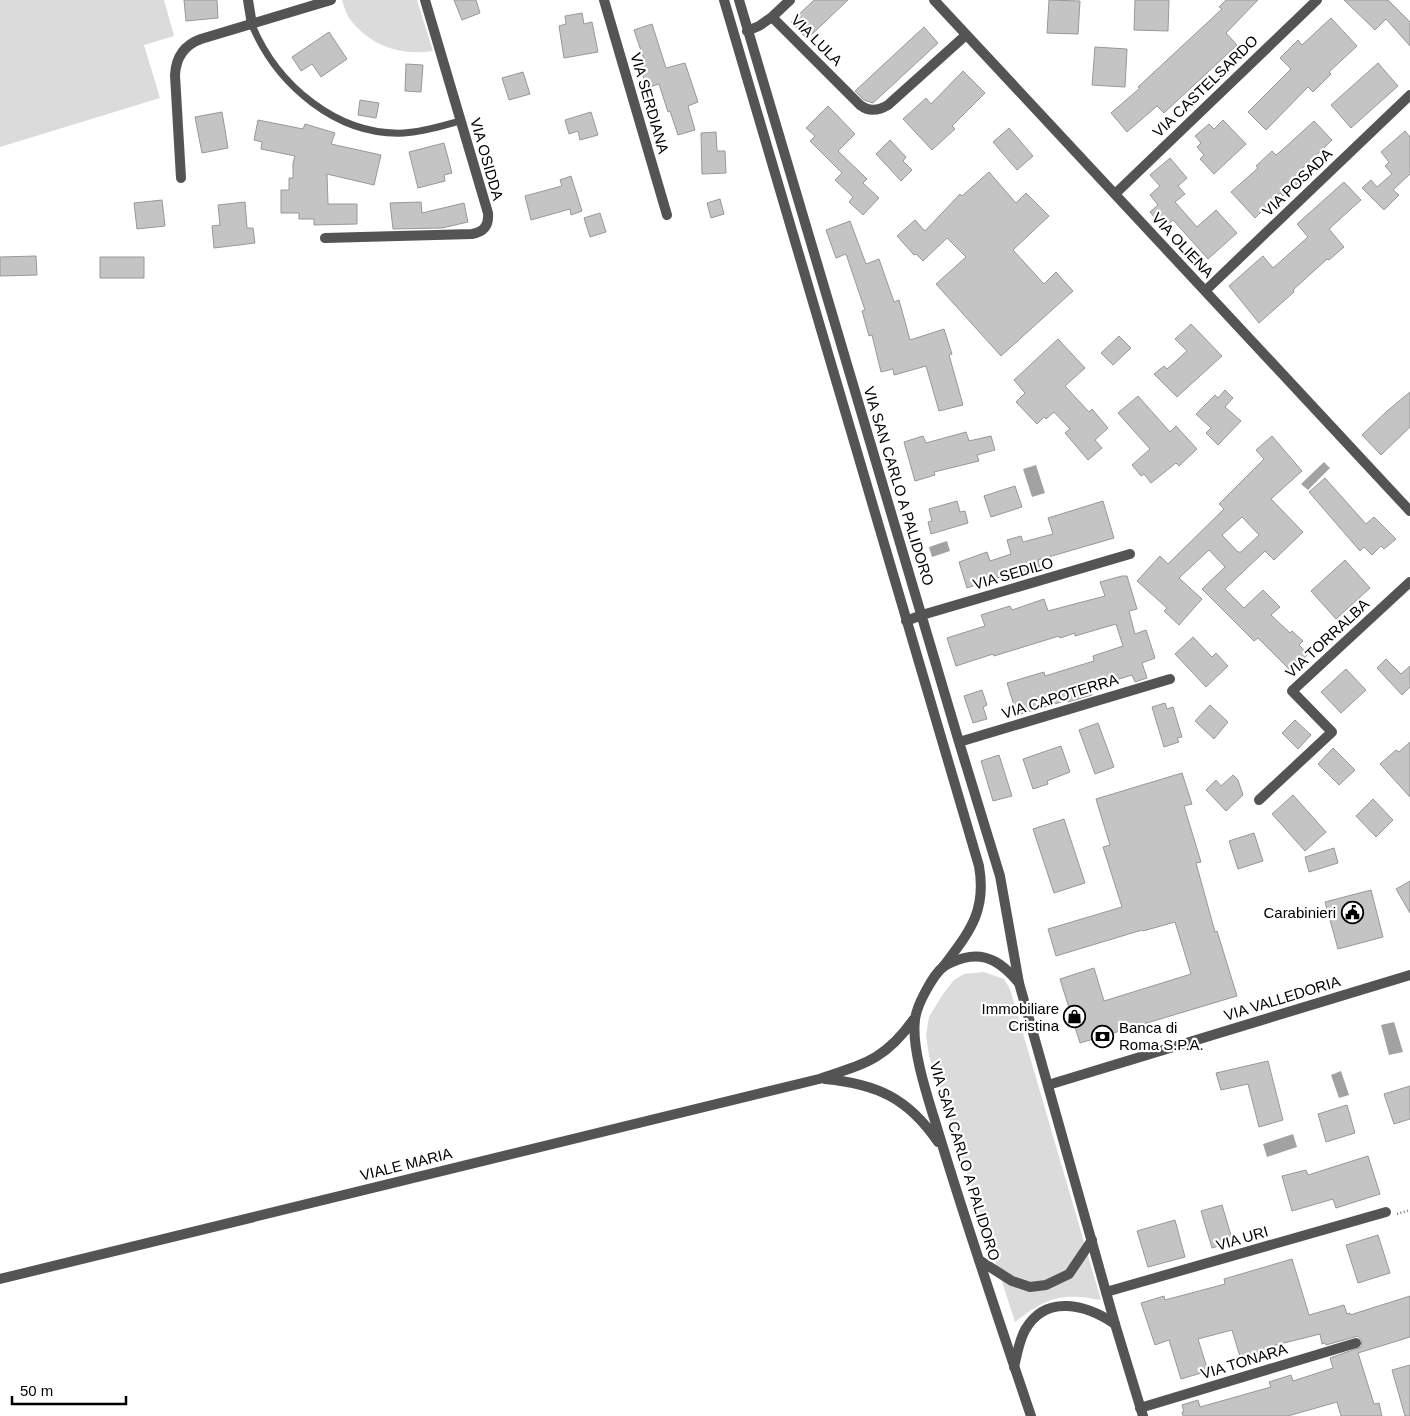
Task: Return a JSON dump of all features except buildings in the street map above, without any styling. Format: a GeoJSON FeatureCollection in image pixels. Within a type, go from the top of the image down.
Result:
{"type":"FeatureCollection","features":[{"type":"Feature","properties":{"kind":"street"},"geometry":{"type":"LineString","coordinates":[[248,0],[252,24]]}},
{"type":"Feature","properties":{"kind":"street"},"geometry":{"type":"LineString","coordinates":[[181,178],[175,75],[179,58],[186,47],[197,40],[331,0]]}},
{"type":"Feature","properties":{"kind":"street","name":"VIA OSIDDA"},"geometry":{"type":"LineString","coordinates":[[325,238],[472,234],[484,229],[487,223],[488,213],[425,0]]}},
{"type":"Feature","properties":{"kind":"street","name":"VIA SERDIANA"},"geometry":{"type":"LineString","coordinates":[[604,0],[667,215]]}},
{"type":"Feature","properties":{"kind":"street","name":"VIA SAN CARLO A PALIDORO"},"geometry":{"type":"LineString","coordinates":[[724,0],[979,866],[982,893],[978,912],[970,929],[927,989],[914,1020],[919,1064],[943,1149],[1031,1416]]}},
{"type":"Feature","properties":{"kind":"street","name":"VIA SAN CARLO A PALIDORO"},"geometry":{"type":"LineString","coordinates":[[738,0],[1000,876],[1019,983],[1115,1324],[1142,1412]]}},
{"type":"Feature","properties":{"kind":"street","name":"VIA LULA"},"geometry":{"type":"LineString","coordinates":[[790,0],[772,17],[863,107],[869,110],[882,109],[888,105],[966,34]]}},
{"type":"Feature","properties":{"kind":"street","name":"VIA OLIENA"},"geometry":{"type":"LineString","coordinates":[[934,0],[1410,511]]}},
{"type":"Feature","properties":{"kind":"street","name":"VIA CASTELSARDO"},"geometry":{"type":"LineString","coordinates":[[1115,194],[1317,0]]}},
{"type":"Feature","properties":{"kind":"street"},"geometry":{"type":"LineString","coordinates":[[747,31],[759,26],[772,17]]}},
{"type":"Feature","properties":{"kind":"street","name":"VIA POSADA"},"geometry":{"type":"LineString","coordinates":[[1205,291],[1410,95]]}},
{"type":"Feature","properties":{"kind":"street","name":"VIA SEDILO"},"geometry":{"type":"LineString","coordinates":[[906,621],[1130,554]]}},
{"type":"Feature","properties":{"kind":"street","name":"VIA TORRALBA"},"geometry":{"type":"LineString","coordinates":[[1259,800],[1332,732],[1292,691],[1410,582]]}},
{"type":"Feature","properties":{"kind":"street","name":"VIA CAPOTERRA"},"geometry":{"type":"LineString","coordinates":[[959,742],[1170,679]]}},
{"type":"Feature","properties":{"kind":"street"},"geometry":{"type":"LineString","coordinates":[[943,967],[963,958],[985,957],[1004,968],[1019,983]]}},
{"type":"Feature","properties":{"kind":"street","name":"VIA VALLEDORIA"},"geometry":{"type":"LineString","coordinates":[[1048,1085],[1410,975]]}},
{"type":"Feature","properties":{"kind":"street","name":"VIALE MARIA"},"geometry":{"type":"LineString","coordinates":[[0,1279],[819,1079],[877,1057],[894,1044],[914,1020]]}},
{"type":"Feature","properties":{"kind":"street","name":"VIALE MARIA"},"geometry":{"type":"LineString","coordinates":[[819,1079],[861,1084],[893,1097],[926,1124],[943,1149]]}},
{"type":"Feature","properties":{"kind":"street","name":"VIA URI"},"geometry":{"type":"LineString","coordinates":[[1106,1292],[1386,1212]]}},
{"type":"Feature","properties":{"kind":"street"},"geometry":{"type":"LineString","coordinates":[[979,1260],[1012,1281],[1030,1287],[1046,1286],[1069,1274],[1092,1240]]}},
{"type":"Feature","properties":{"kind":"street"},"geometry":{"type":"LineString","coordinates":[[1014,1367],[1019,1345],[1026,1329],[1036,1316],[1048,1310],[1066,1305],[1079,1306],[1099,1314],[1115,1324]]}},
{"type":"Feature","properties":{"kind":"street","name":"VIA TONARA"},"geometry":{"type":"LineString","coordinates":[[1142,1412],[1356,1343]]}},
{"type":"Feature","properties":{"kind":"lane"},"geometry":{"type":"LineString","coordinates":[[252,24],[259,40],[277,67],[298,90],[319,108],[349,125],[374,131],[404,133],[430,129],[460,121]]}},
{"type":"Feature","properties":{"kind":"shaded area"},"geometry":{"type":"Polygon","coordinates":[[[0,0],[164,0],[174,36],[144,45],[160,98],[0,147],[0,0]]]}},
{"type":"Feature","properties":{"kind":"shaded area"},"geometry":{"type":"Polygon","coordinates":[[[342,0],[417,0],[433,51],[409,52],[386,47],[376,42],[357,28],[349,18],[342,0]]]}},
{"type":"Feature","properties":{"kind":"shaded area"},"geometry":{"type":"Polygon","coordinates":[[[1324,462],[1330,468],[1308,490],[1301,484],[1324,462]]]}},
{"type":"Feature","properties":{"kind":"shaded area"},"geometry":{"type":"Polygon","coordinates":[[[1036,465],[1045,493],[1032,497],[1023,469],[1036,465]]]}},
{"type":"Feature","properties":{"kind":"shaded area"},"geometry":{"type":"Polygon","coordinates":[[[947,541],[950,551],[932,557],[929,547],[947,541]]]}},
{"type":"Feature","properties":{"kind":"shaded area"},"geometry":{"type":"Polygon","coordinates":[[[984,972],[1004,979],[1010,989],[1101,1300],[1075,1297],[1055,1299],[1036,1307],[1015,1322],[929,1056],[926,1035],[929,1017],[954,980],[964,974],[984,972]]]}},
{"type":"Feature","properties":{"kind":"shaded area"},"geometry":{"type":"Polygon","coordinates":[[[1394,1022],[1403,1052],[1389,1055],[1381,1025],[1394,1022]]]}},
{"type":"Feature","properties":{"kind":"shaded area"},"geometry":{"type":"Polygon","coordinates":[[[1341,1071],[1349,1095],[1339,1098],[1331,1075],[1341,1071]]]}},
{"type":"Feature","properties":{"kind":"shaded area"},"geometry":{"type":"Polygon","coordinates":[[[1293,1134],[1297,1147],[1267,1157],[1263,1144],[1293,1134]]]}},
{"type":"Feature","properties":{"kind":"place","name":"Carabinieri"},"geometry":{"type":"Point","coordinates":[1352,912]}},
{"type":"Feature","properties":{"kind":"place","name":"Immobiliare Cristina"},"geometry":{"type":"Point","coordinates":[1075,1017]}},
{"type":"Feature","properties":{"kind":"place","name":"Banca di Roma S.P.A."},"geometry":{"type":"Point","coordinates":[1103,1036]}}]}
